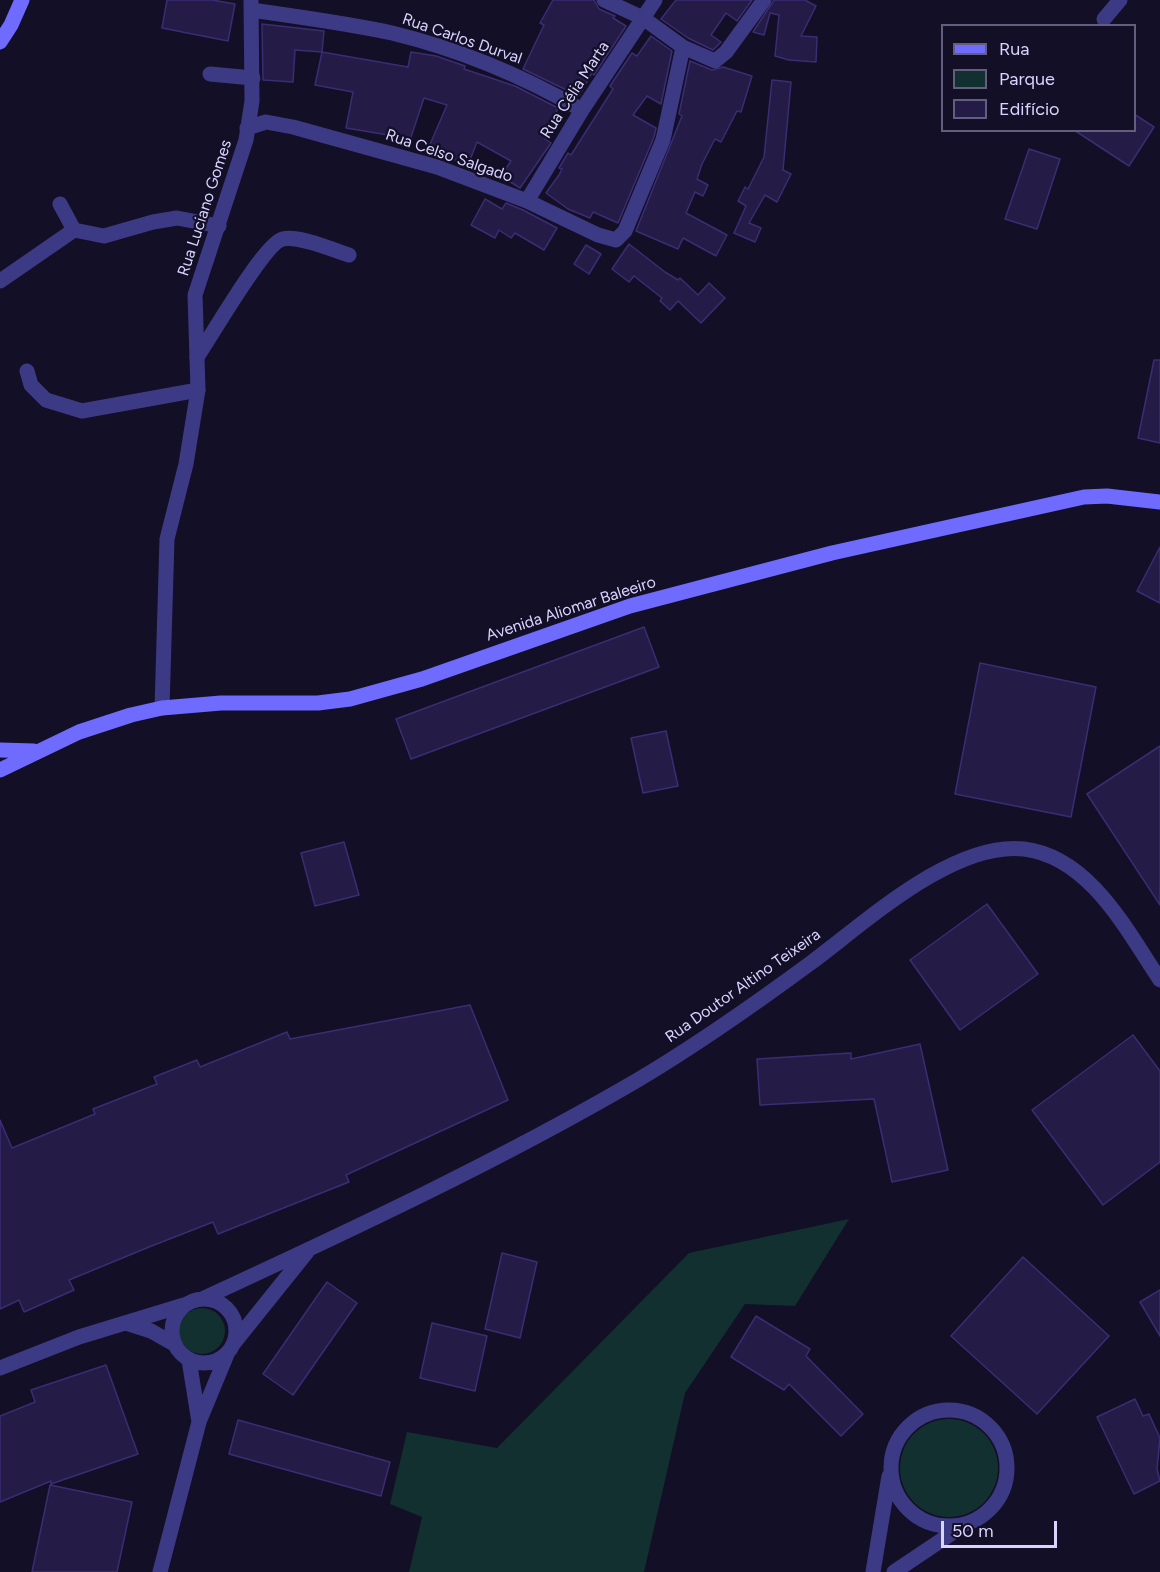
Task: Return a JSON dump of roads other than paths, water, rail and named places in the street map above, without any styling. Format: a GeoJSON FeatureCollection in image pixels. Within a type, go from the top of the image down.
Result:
{"type":"FeatureCollection","features":[{"type":"Feature","properties":{"kind":"main road"},"geometry":{"type":"LineString","coordinates":[[0,42],[22,0]]}},
{"type":"Feature","properties":{"kind":"main road","name":"Avenida Aliomar Baleeiro"},"geometry":{"type":"LineString","coordinates":[[0,770],[37,751],[107,722],[162,708],[221,703],[318,704],[350,699],[422,679],[630,606],[832,553],[1075,498],[1107,496],[1160,502]]}},
{"type":"Feature","properties":{"kind":"main road"},"geometry":{"type":"LineString","coordinates":[[0,750],[37,751]]}},
{"type":"Feature","properties":{"kind":"street"},"geometry":{"type":"LineString","coordinates":[[604,0],[643,18],[682,47],[715,61],[726,52],[764,0]]}},
{"type":"Feature","properties":{"kind":"street","name":"Rua Célia Marta"},"geometry":{"type":"LineString","coordinates":[[526,201],[582,110],[655,0]]}},
{"type":"Feature","properties":{"kind":"street"},"geometry":{"type":"LineString","coordinates":[[1104,19],[1120,0]]}},
{"type":"Feature","properties":{"kind":"street","name":"Rua Luciano Gomes"},"geometry":{"type":"LineString","coordinates":[[162,708],[167,539],[186,464],[198,390],[195,295],[246,140],[252,78],[251,5]]}},
{"type":"Feature","properties":{"kind":"street","name":"Rua Carlos Durval"},"geometry":{"type":"LineString","coordinates":[[251,5],[436,46],[538,85],[582,110]]}},
{"type":"Feature","properties":{"kind":"street","name":"Rua Celso Salgado"},"geometry":{"type":"LineString","coordinates":[[247,128],[266,122],[293,127],[437,167],[526,201],[610,239],[620,238],[628,225],[663,140],[682,47]]}},
{"type":"Feature","properties":{"kind":"street"},"geometry":{"type":"LineString","coordinates":[[210,74],[252,78]]}},
{"type":"Feature","properties":{"kind":"street"},"geometry":{"type":"LineString","coordinates":[[60,204],[74,230]]}},
{"type":"Feature","properties":{"kind":"street"},"geometry":{"type":"LineString","coordinates":[[0,281],[74,230],[104,236],[153,222],[177,218],[219,226]]}},
{"type":"Feature","properties":{"kind":"street"},"geometry":{"type":"LineString","coordinates":[[197,357],[261,258],[276,241],[285,238],[297,239],[349,255]]}},
{"type":"Feature","properties":{"kind":"street"},"geometry":{"type":"LineString","coordinates":[[27,371],[31,385],[46,400],[82,411],[198,390]]}},
{"type":"Feature","properties":{"kind":"street","name":"Rua Doutor Altino Teixeira"},"geometry":{"type":"LineString","coordinates":[[202,1299],[309,1250],[522,1143],[638,1080],[755,1004],[931,875],[965,858],[995,851],[1024,849],[1053,858],[1080,875],[1102,897],[1160,980]]}},
{"type":"Feature","properties":{"kind":"street","name":"Rua Doutor Altino Teixeira"},"geometry":{"type":"LineString","coordinates":[[231,1348],[309,1250]]}},
{"type":"Feature","properties":{"kind":"street"},"geometry":{"type":"LineString","coordinates":[[0,1368],[79,1337],[202,1299],[223,1306],[231,1314],[235,1324],[231,1348],[199,1422],[160,1572]]}},
{"type":"Feature","properties":{"kind":"street"},"geometry":{"type":"LineString","coordinates":[[174,1344],[171,1327],[174,1318],[185,1304]]}},
{"type":"Feature","properties":{"kind":"street"},"geometry":{"type":"LineString","coordinates":[[126,1323],[152,1331],[174,1344],[189,1360],[199,1422]]}},
{"type":"Feature","properties":{"kind":"street"},"geometry":{"type":"LineString","coordinates":[[189,1360],[210,1363],[231,1348]]}},
{"type":"Feature","properties":{"kind":"street"},"geometry":{"type":"LineString","coordinates":[[873,1572],[893,1450],[902,1433],[917,1419],[926,1415],[955,1410],[974,1416],[990,1428],[1002,1444],[1007,1464],[1005,1484],[997,1502],[983,1516],[965,1524],[894,1572]]}},
{"type":"Feature","properties":{"kind":"street"},"geometry":{"type":"LineString","coordinates":[[890,1470],[894,1490],[914,1515],[929,1523],[945,1527],[965,1524]]}}]}
